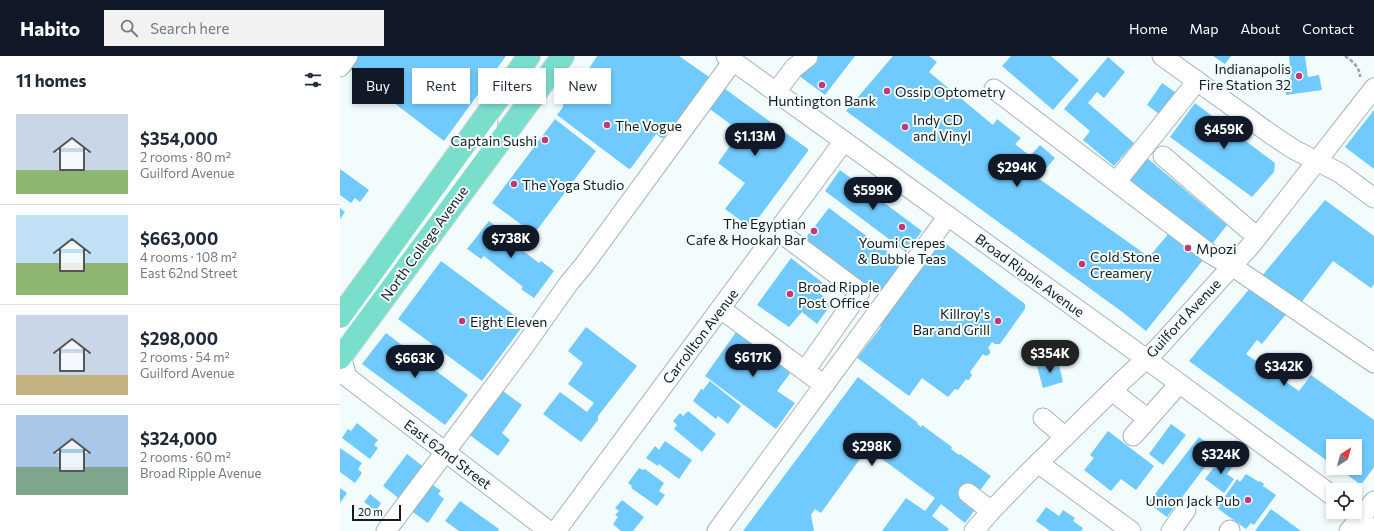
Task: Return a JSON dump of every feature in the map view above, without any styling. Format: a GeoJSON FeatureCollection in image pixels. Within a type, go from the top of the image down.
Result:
{"type":"FeatureCollection","features":[{"type":"Feature","properties":{"kind":"main road","name":"North College Avenue"},"geometry":{"type":"LineString","coordinates":[[340,316],[529,56]]}},
{"type":"Feature","properties":{"kind":"main road","name":"North College Avenue"},"geometry":{"type":"LineString","coordinates":[[342,361],[563,56]]}},
{"type":"Feature","properties":{"kind":"street"},"geometry":{"type":"LineString","coordinates":[[340,67],[348,56]]}},
{"type":"Feature","properties":{"kind":"street"},"geometry":{"type":"LineString","coordinates":[[1162,56],[1272,135],[1340,174],[1374,198]]}},
{"type":"Feature","properties":{"kind":"street"},"geometry":{"type":"LineString","coordinates":[[776,92],[794,68],[808,57]]}},
{"type":"Feature","properties":{"kind":"street"},"geometry":{"type":"LineString","coordinates":[[386,531],[584,265],[730,58]]}},
{"type":"Feature","properties":{"kind":"street","name":"Broad Ripple Avenue"},"geometry":{"type":"LineString","coordinates":[[730,58],[1326,491]]}},
{"type":"Feature","properties":{"kind":"street"},"geometry":{"type":"LineString","coordinates":[[1116,182],[1190,90],[1196,80]]}},
{"type":"Feature","properties":{"kind":"street","name":"Guilford Avenue"},"geometry":{"type":"LineString","coordinates":[[974,531],[991,511],[1038,463],[1157,349],[1232,266],[1257,237],[1316,161],[1367,85]]}},
{"type":"Feature","properties":{"kind":"street"},"geometry":{"type":"LineString","coordinates":[[994,88],[1209,253],[1232,266],[1374,362]]}},
{"type":"Feature","properties":{"kind":"street"},"geometry":{"type":"LineString","coordinates":[[488,113],[487,135],[509,129]]}},
{"type":"Feature","properties":{"kind":"street","name":"North College Avenue"},"geometry":{"type":"LineString","coordinates":[[342,361],[487,135]]}},
{"type":"Feature","properties":{"kind":"street","name":"Carrollton Avenue"},"geometry":{"type":"LineString","coordinates":[[556,531],[844,141]]}},
{"type":"Feature","properties":{"kind":"street"},"geometry":{"type":"LineString","coordinates":[[1162,156],[1257,237]]}},
{"type":"Feature","properties":{"kind":"street"},"geometry":{"type":"LineString","coordinates":[[717,531],[948,216]]}},
{"type":"Feature","properties":{"kind":"street"},"geometry":{"type":"LineString","coordinates":[[778,231],[860,292],[811,362]]}},
{"type":"Feature","properties":{"kind":"street"},"geometry":{"type":"LineString","coordinates":[[721,309],[824,385]]}},
{"type":"Feature","properties":{"kind":"street","name":"East 62nd Street"},"geometry":{"type":"LineString","coordinates":[[342,361],[445,451],[550,531]]}},
{"type":"Feature","properties":{"kind":"street"},"geometry":{"type":"LineString","coordinates":[[1134,436],[1179,384]]}},
{"type":"Feature","properties":{"kind":"street"},"geometry":{"type":"LineString","coordinates":[[1112,391],[1148,419]]}},
{"type":"Feature","properties":{"kind":"street"},"geometry":{"type":"LineString","coordinates":[[1043,418],[1065,437]]}},
{"type":"Feature","properties":{"kind":"street"},"geometry":{"type":"LineString","coordinates":[[1038,463],[1131,531]]}},
{"type":"Feature","properties":{"kind":"street"},"geometry":{"type":"LineString","coordinates":[[968,493],[991,511]]}},
{"type":"Feature","properties":{"kind":"street"},"geometry":{"type":"LineString","coordinates":[[1349,531],[1365,520],[1374,501]]}},
{"type":"Feature","properties":{"kind":"street"},"geometry":{"type":"LineString","coordinates":[[1170,531],[1186,510]]}},
{"type":"Feature","properties":{"kind":"path"},"geometry":{"type":"LineString","coordinates":[[1345,56],[1351,60],[1358,69],[1367,85]]}},
{"type":"Feature","properties":{"kind":"path"},"geometry":{"type":"LineString","coordinates":[[1351,60],[1354,56]]}},
{"type":"Feature","properties":{"kind":"building"},"geometry":{"type":"Polygon","coordinates":[[[356,56],[506,56],[497,68],[478,68],[478,94],[444,141],[396,104],[404,104],[404,68],[352,68],[352,71],[347,67],[356,56]]]}},
{"type":"Feature","properties":{"kind":"building"},"geometry":{"type":"Polygon","coordinates":[[[597,56],[679,56],[712,79],[669,137],[661,138],[656,134],[629,169],[557,115],[563,107],[563,104],[611,104],[611,68],[589,68],[597,56]]]}},
{"type":"Feature","properties":{"kind":"building","name":"Huntington Bank"},"geometry":{"type":"Polygon","coordinates":[[[813,56],[855,56],[825,95],[798,75],[813,56]]]}},
{"type":"Feature","properties":{"kind":"building"},"geometry":{"type":"Polygon","coordinates":[[[893,56],[929,56],[937,62],[929,72],[993,125],[997,119],[1021,138],[1015,144],[1030,156],[1040,145],[1055,158],[1038,178],[1149,257],[1170,232],[1203,260],[1146,331],[1121,311],[846,111],[893,56]]]}},
{"type":"Feature","properties":{"kind":"building"},"geometry":{"type":"Polygon","coordinates":[[[1011,56],[1051,56],[1079,80],[1053,110],[1002,66],[1011,56]]]}},
{"type":"Feature","properties":{"kind":"building"},"geometry":{"type":"Polygon","coordinates":[[[1213,56],[1231,56],[1225,64],[1213,56]]]}},
{"type":"Feature","properties":{"kind":"building","name":"Indianapolis Fire Station 32"},"geometry":{"type":"Polygon","coordinates":[[[1289,56],[1305,56],[1308,77],[1319,75],[1322,90],[1286,95],[1284,79],[1291,78],[1289,56]]]}},
{"type":"Feature","properties":{"kind":"building"},"geometry":{"type":"Polygon","coordinates":[[[1108,57],[1125,72],[1104,98],[1097,92],[1088,103],[1134,143],[1114,166],[1083,140],[1090,131],[1064,109],[1108,57]]]}},
{"type":"Feature","properties":{"kind":"building"},"geometry":{"type":"Polygon","coordinates":[[[1162,83],[1175,92],[1159,114],[1147,105],[1162,83]]]}},
{"type":"Feature","properties":{"kind":"building"},"geometry":{"type":"Polygon","coordinates":[[[721,86],[808,149],[751,228],[725,209],[745,183],[718,163],[736,137],[744,143],[748,137],[707,107],[721,86]]]}},
{"type":"Feature","properties":{"kind":"building"},"geometry":{"type":"Polygon","coordinates":[[[1195,103],[1275,163],[1274,172],[1252,197],[1170,137],[1195,103]]]}},
{"type":"Feature","properties":{"kind":"building"},"geometry":{"type":"Polygon","coordinates":[[[1374,110],[1374,169],[1345,147],[1374,110]]]}},
{"type":"Feature","properties":{"kind":"building"},"geometry":{"type":"Polygon","coordinates":[[[555,119],[596,151],[534,234],[492,203],[555,119]]]}},
{"type":"Feature","properties":{"kind":"building"},"geometry":{"type":"Polygon","coordinates":[[[1147,158],[1227,225],[1209,248],[1129,180],[1147,158]]]}},
{"type":"Feature","properties":{"kind":"building"},"geometry":{"type":"Polygon","coordinates":[[[340,169],[369,190],[360,202],[355,198],[351,203],[340,195],[340,169]]]}},
{"type":"Feature","properties":{"kind":"building"},"geometry":{"type":"Polygon","coordinates":[[[840,170],[922,231],[906,252],[825,191],[840,170]]]}},
{"type":"Feature","properties":{"kind":"building"},"geometry":{"type":"Polygon","coordinates":[[[1325,200],[1374,236],[1374,284],[1371,288],[1333,261],[1300,304],[1261,277],[1325,200]]]}},
{"type":"Feature","properties":{"kind":"building"},"geometry":{"type":"Polygon","coordinates":[[[340,208],[345,212],[340,219],[340,208]]]}},
{"type":"Feature","properties":{"kind":"building"},"geometry":{"type":"Polygon","coordinates":[[[829,208],[904,264],[881,296],[804,240],[829,208]]]}},
{"type":"Feature","properties":{"kind":"building"},"geometry":{"type":"Polygon","coordinates":[[[489,221],[503,232],[501,234],[539,263],[541,261],[554,271],[534,298],[521,289],[523,287],[484,256],[481,259],[467,249],[489,221]]]}},
{"type":"Feature","properties":{"kind":"building"},"geometry":{"type":"Polygon","coordinates":[[[941,240],[1025,304],[1025,309],[1000,344],[995,344],[992,342],[988,348],[990,350],[990,354],[986,356],[983,354],[970,372],[972,375],[969,380],[966,379],[958,390],[955,389],[948,397],[922,378],[909,396],[857,358],[881,327],[878,325],[941,240]]]}},
{"type":"Feature","properties":{"kind":"building"},"geometry":{"type":"Polygon","coordinates":[[[791,258],[823,283],[817,291],[832,303],[817,324],[802,312],[789,327],[757,305],[791,258]]]}},
{"type":"Feature","properties":{"kind":"building","name":"Eight Eleven"},"geometry":{"type":"Polygon","coordinates":[[[441,261],[525,323],[482,381],[398,319],[441,261]]]}},
{"type":"Feature","properties":{"kind":"building"},"geometry":{"type":"Polygon","coordinates":[[[1251,287],[1287,313],[1262,344],[1257,340],[1246,354],[1299,391],[1311,375],[1374,420],[1374,467],[1362,484],[1358,483],[1347,475],[1362,475],[1362,439],[1326,439],[1326,460],[1189,361],[1251,287]]]}},
{"type":"Feature","properties":{"kind":"building"},"geometry":{"type":"Polygon","coordinates":[[[586,327],[637,366],[598,416],[598,420],[581,442],[543,414],[560,392],[587,412],[594,403],[568,384],[583,363],[568,351],[586,327]]]}},
{"type":"Feature","properties":{"kind":"building"},"geometry":{"type":"Polygon","coordinates":[[[739,328],[794,368],[777,391],[795,403],[776,429],[705,376],[739,328]]]}},
{"type":"Feature","properties":{"kind":"building"},"geometry":{"type":"Polygon","coordinates":[[[386,333],[468,395],[445,425],[362,364],[386,333]]]}},
{"type":"Feature","properties":{"kind":"building"},"geometry":{"type":"Polygon","coordinates":[[[1058,361],[1063,382],[1043,388],[1037,366],[1058,361]]]}},
{"type":"Feature","properties":{"kind":"building"},"geometry":{"type":"Polygon","coordinates":[[[858,377],[918,423],[917,424],[921,427],[922,425],[952,447],[951,449],[959,455],[960,454],[991,476],[977,494],[983,499],[965,523],[941,504],[932,516],[949,529],[947,531],[882,531],[906,498],[925,511],[935,498],[878,456],[882,451],[876,446],[859,449],[855,455],[860,459],[821,513],[815,509],[811,515],[814,531],[743,531],[858,377]]]}},
{"type":"Feature","properties":{"kind":"building"},"geometry":{"type":"Polygon","coordinates":[[[710,381],[741,406],[728,424],[718,416],[716,419],[693,401],[701,389],[703,390],[710,381]]]}},
{"type":"Feature","properties":{"kind":"building"},"geometry":{"type":"Polygon","coordinates":[[[500,389],[522,405],[502,433],[510,440],[498,456],[467,433],[500,389]]]}},
{"type":"Feature","properties":{"kind":"building"},"geometry":{"type":"Polygon","coordinates":[[[688,411],[716,434],[702,452],[674,429],[677,425],[673,421],[680,413],[683,416],[688,411]]]}},
{"type":"Feature","properties":{"kind":"building"},"geometry":{"type":"Polygon","coordinates":[[[357,423],[378,440],[374,445],[378,448],[370,459],[342,438],[348,429],[351,431],[357,423]]]}},
{"type":"Feature","properties":{"kind":"building"},"geometry":{"type":"Polygon","coordinates":[[[1171,424],[1186,435],[1163,465],[1149,454],[1171,424]]]}},
{"type":"Feature","properties":{"kind":"building"},"geometry":{"type":"Polygon","coordinates":[[[1108,431],[1154,466],[1136,490],[1121,479],[1111,491],[1084,470],[1094,458],[1090,455],[1108,431]]]}},
{"type":"Feature","properties":{"kind":"building"},"geometry":{"type":"Polygon","coordinates":[[[1199,437],[1217,451],[1167,517],[1148,503],[1199,437]]]}},
{"type":"Feature","properties":{"kind":"building"},"geometry":{"type":"Polygon","coordinates":[[[665,441],[692,460],[679,479],[659,464],[658,466],[646,458],[655,446],[659,450],[665,441]]]}},
{"type":"Feature","properties":{"kind":"building"},"geometry":{"type":"Polygon","coordinates":[[[340,448],[362,463],[358,469],[362,473],[355,483],[340,472],[340,448]]]}},
{"type":"Feature","properties":{"kind":"building"},"geometry":{"type":"Polygon","coordinates":[[[407,454],[425,468],[401,500],[383,486],[407,454]]]}},
{"type":"Feature","properties":{"kind":"building"},"geometry":{"type":"Polygon","coordinates":[[[1226,457],[1235,464],[1227,474],[1234,479],[1224,493],[1205,479],[1220,459],[1223,461],[1226,457]]]}},
{"type":"Feature","properties":{"kind":"building"},"geometry":{"type":"Polygon","coordinates":[[[639,468],[643,470],[645,469],[664,483],[659,491],[665,495],[657,506],[631,488],[632,486],[628,483],[639,468]]]}},
{"type":"Feature","properties":{"kind":"building"},"geometry":{"type":"Polygon","coordinates":[[[1246,474],[1259,482],[1260,481],[1264,484],[1263,486],[1276,495],[1254,525],[1251,523],[1246,529],[1217,508],[1237,479],[1240,482],[1246,474]]]}},
{"type":"Feature","properties":{"kind":"building"},"geometry":{"type":"Polygon","coordinates":[[[430,483],[441,491],[438,494],[444,499],[428,523],[410,510],[430,483]]]}},
{"type":"Feature","properties":{"kind":"building"},"geometry":{"type":"Polygon","coordinates":[[[340,488],[347,493],[340,503],[340,488]]]}},
{"type":"Feature","properties":{"kind":"building"},"geometry":{"type":"Polygon","coordinates":[[[370,494],[381,503],[376,511],[364,502],[370,494]]]}},
{"type":"Feature","properties":{"kind":"building"},"geometry":{"type":"Polygon","coordinates":[[[622,500],[644,517],[633,531],[621,531],[613,524],[618,517],[615,515],[619,511],[615,508],[622,500]]]}},
{"type":"Feature","properties":{"kind":"building"},"geometry":{"type":"Polygon","coordinates":[[[460,501],[499,529],[498,531],[459,531],[445,521],[460,501]]]}},
{"type":"Feature","properties":{"kind":"building"},"geometry":{"type":"Polygon","coordinates":[[[1046,507],[1059,516],[1063,510],[1075,518],[1073,521],[1083,528],[1081,531],[1050,531],[1036,521],[1046,507]]]}},
{"type":"Feature","properties":{"kind":"building"},"geometry":{"type":"Polygon","coordinates":[[[1271,509],[1301,531],[1255,531],[1271,509]]]}},
{"type":"Feature","properties":{"kind":"place","name":"Indianapolis Fire Station 32"},"geometry":{"type":"Point","coordinates":[1299,76]}},
{"type":"Feature","properties":{"kind":"place","name":"Huntington Bank"},"geometry":{"type":"Point","coordinates":[822,85]}},
{"type":"Feature","properties":{"kind":"place","name":"Ossip Optometry"},"geometry":{"type":"Point","coordinates":[887,91]}},
{"type":"Feature","properties":{"kind":"place","name":"The Vogue"},"geometry":{"type":"Point","coordinates":[607,125]}},
{"type":"Feature","properties":{"kind":"place","name":"Indy CD and Vinyl"},"geometry":{"type":"Point","coordinates":[905,127]}},
{"type":"Feature","properties":{"kind":"place","name":"Captain Sushi"},"geometry":{"type":"Point","coordinates":[545,140]}},
{"type":"Feature","properties":{"kind":"place","name":"The Yoga Studio"},"geometry":{"type":"Point","coordinates":[514,184]}},
{"type":"Feature","properties":{"kind":"place","name":"Youmi Crepes & Bubble Teas"},"geometry":{"type":"Point","coordinates":[902,227]}},
{"type":"Feature","properties":{"kind":"place","name":"The Egyptian Cafe & Hookah Bar"},"geometry":{"type":"Point","coordinates":[814,231]}},
{"type":"Feature","properties":{"kind":"place","name":"Mpozi"},"geometry":{"type":"Point","coordinates":[1188,248]}},
{"type":"Feature","properties":{"kind":"place","name":"Cold Stone Creamery"},"geometry":{"type":"Point","coordinates":[1082,264]}},
{"type":"Feature","properties":{"kind":"place","name":"Broad Ripple Post Office"},"geometry":{"type":"Point","coordinates":[790,294]}},
{"type":"Feature","properties":{"kind":"place","name":"Eight Eleven"},"geometry":{"type":"Point","coordinates":[462,321]}},
{"type":"Feature","properties":{"kind":"place","name":"Killroy's Bar and Grill"},"geometry":{"type":"Point","coordinates":[998,321]}},
{"type":"Feature","properties":{"kind":"place","name":"Union Jack Pub"},"geometry":{"type":"Point","coordinates":[1248,500]}}]}
